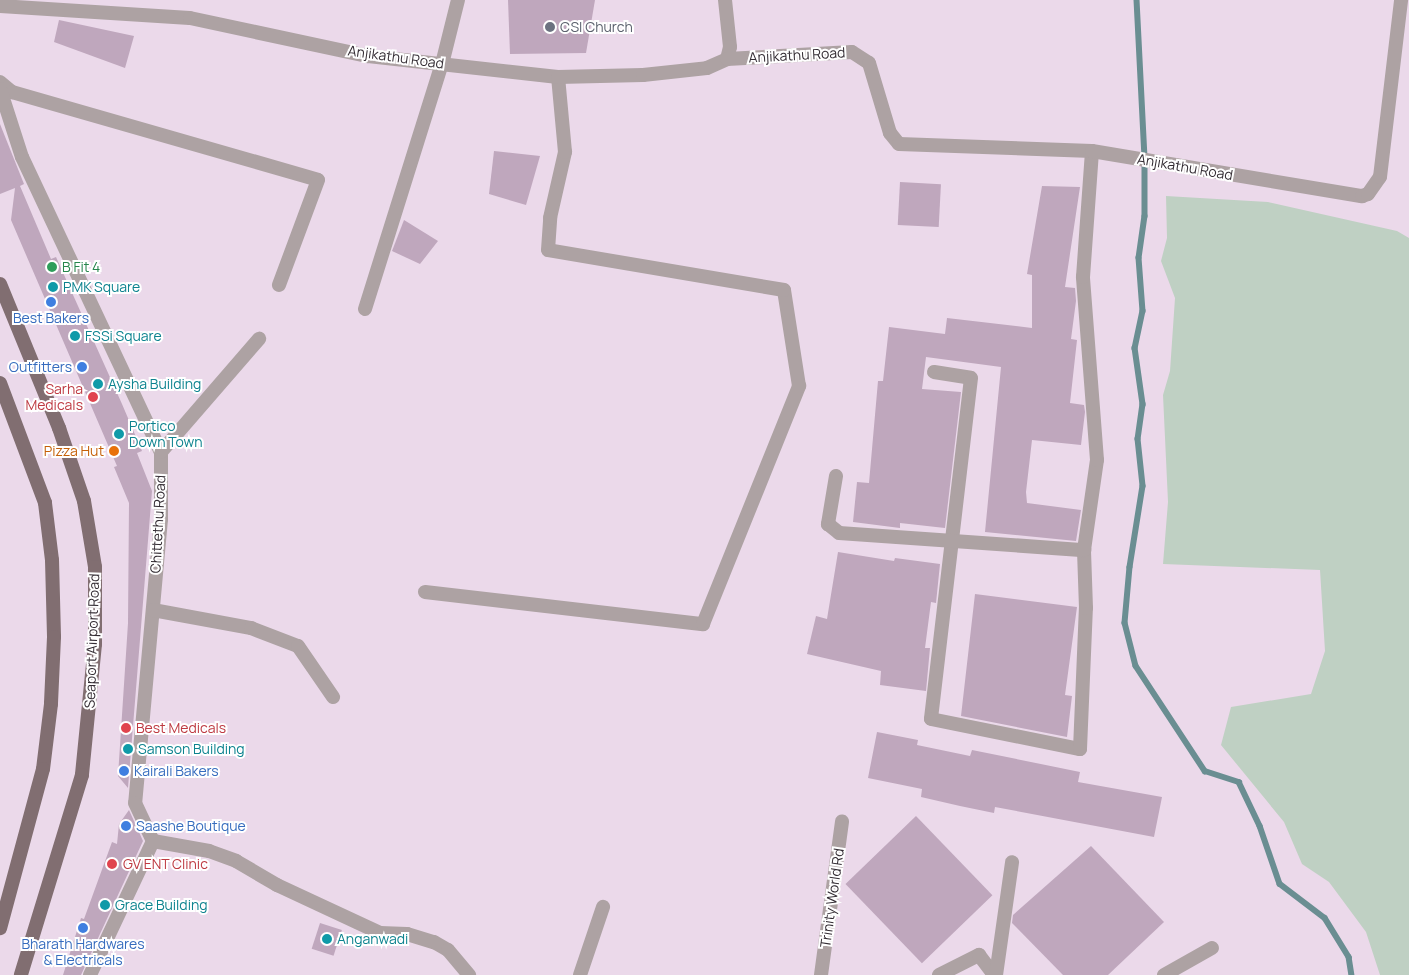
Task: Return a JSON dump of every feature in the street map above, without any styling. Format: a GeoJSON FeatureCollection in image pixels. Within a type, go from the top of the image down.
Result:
{"type":"FeatureCollection","features":[{"type":"Feature","properties":{"kind":"main road","name":"Seaport Airport Road"},"geometry":{"type":"LineString","coordinates":[[0,284],[62,437],[84,501],[95,567],[94,653],[82,776],[22,975]]}},
{"type":"Feature","properties":{"kind":"main road"},"geometry":{"type":"LineString","coordinates":[[0,383],[45,503],[52,560],[54,637],[51,704],[43,769],[0,928]]}},
{"type":"Feature","properties":{"kind":"street"},"geometry":{"type":"LineString","coordinates":[[365,310],[442,64],[458,0]]}},
{"type":"Feature","properties":{"kind":"street"},"geometry":{"type":"LineString","coordinates":[[725,0],[730,48],[727,59]]}},
{"type":"Feature","properties":{"kind":"street","name":"Anjikathu Road"},"geometry":{"type":"LineString","coordinates":[[0,6],[190,18],[368,56],[558,77],[643,75],[707,68],[727,59],[852,52],[869,63],[890,133],[899,144],[1092,151],[1355,196],[1368,194],[1380,177],[1401,0]]}},
{"type":"Feature","properties":{"kind":"street"},"geometry":{"type":"LineString","coordinates":[[426,592],[703,624],[799,386],[784,290],[548,250],[550,218],[565,152],[558,77]]}},
{"type":"Feature","properties":{"kind":"street"},"geometry":{"type":"LineString","coordinates":[[0,82],[12,92],[252,159],[318,180],[279,285]]}},
{"type":"Feature","properties":{"kind":"street","name":"Chittethu Road"},"geometry":{"type":"LineString","coordinates":[[0,89],[26,166],[161,452],[161,519],[135,803],[153,841]]}},
{"type":"Feature","properties":{"kind":"street"},"geometry":{"type":"LineString","coordinates":[[934,372],[971,378],[931,719],[1080,749],[1086,608],[1084,550],[1097,460],[1083,277],[1092,151]]}},
{"type":"Feature","properties":{"kind":"street"},"geometry":{"type":"LineString","coordinates":[[161,452],[259,339]]}},
{"type":"Feature","properties":{"kind":"street"},"geometry":{"type":"LineString","coordinates":[[836,476],[828,524],[832,530],[839,533],[1084,550]]}},
{"type":"Feature","properties":{"kind":"street"},"geometry":{"type":"LineString","coordinates":[[153,610],[251,628],[298,646],[333,697]]}},
{"type":"Feature","properties":{"kind":"street","name":"Trinity World Rd"},"geometry":{"type":"LineString","coordinates":[[821,975],[842,820]]}},
{"type":"Feature","properties":{"kind":"street"},"geometry":{"type":"LineString","coordinates":[[90,975],[153,841],[209,851],[236,861],[277,885],[380,933],[407,934],[434,942],[448,950],[469,975]]}},
{"type":"Feature","properties":{"kind":"street"},"geometry":{"type":"LineString","coordinates":[[995,975],[1012,862]]}},
{"type":"Feature","properties":{"kind":"street"},"geometry":{"type":"LineString","coordinates":[[580,975],[603,907]]}},
{"type":"Feature","properties":{"kind":"street"},"geometry":{"type":"LineString","coordinates":[[1164,975],[1212,948]]}},
{"type":"Feature","properties":{"kind":"street"},"geometry":{"type":"LineString","coordinates":[[939,975],[979,955],[995,975]]}},
{"type":"Feature","properties":{"kind":"green space"},"geometry":{"type":"Polygon","coordinates":[[[1166,196],[1268,202],[1397,231],[1409,238],[1409,975],[1380,975],[1366,932],[1329,882],[1302,864],[1284,822],[1221,745],[1231,707],[1311,694],[1325,651],[1320,570],[1163,564],[1168,502],[1163,395],[1170,371],[1175,298],[1161,261],[1167,238],[1166,196]]]}},
{"type":"Feature","properties":{"kind":"building","name":"CSI Church"},"geometry":{"type":"Polygon","coordinates":[[[508,0],[595,0],[586,53],[510,54],[508,0]]]}},
{"type":"Feature","properties":{"kind":"building"},"geometry":{"type":"Polygon","coordinates":[[[59,20],[134,36],[125,68],[54,42],[59,20]]]}},
{"type":"Feature","properties":{"kind":"building"},"geometry":{"type":"Polygon","coordinates":[[[0,124],[24,184],[20,186],[51,259],[56,257],[142,451],[137,453],[152,491],[128,788],[118,776],[128,623],[129,503],[114,467],[117,466],[11,220],[15,188],[0,194],[0,124]]]}},
{"type":"Feature","properties":{"kind":"building"},"geometry":{"type":"Polygon","coordinates":[[[494,151],[540,156],[526,205],[489,194],[494,151]]]}},
{"type":"Feature","properties":{"kind":"building"},"geometry":{"type":"Polygon","coordinates":[[[900,182],[941,184],[939,227],[898,225],[900,182]]]}},
{"type":"Feature","properties":{"kind":"building"},"geometry":{"type":"Polygon","coordinates":[[[1042,186],[1080,187],[1065,287],[1075,288],[1076,301],[1071,339],[1077,340],[1070,403],[1084,405],[1085,412],[1081,445],[1032,440],[1026,492],[1027,503],[1081,510],[1076,541],[985,532],[1001,367],[926,357],[922,389],[961,392],[945,528],[900,523],[900,528],[853,522],[857,482],[869,483],[878,381],[883,381],[889,327],[945,334],[947,318],[1032,328],[1032,275],[1027,274],[1042,186]]]}},
{"type":"Feature","properties":{"kind":"building"},"geometry":{"type":"Polygon","coordinates":[[[404,220],[438,241],[420,264],[392,251],[404,220]]]}},
{"type":"Feature","properties":{"kind":"building"},"geometry":{"type":"Polygon","coordinates":[[[838,552],[894,561],[895,558],[940,564],[936,603],[931,602],[925,648],[930,648],[926,691],[880,685],[881,671],[807,654],[816,616],[827,619],[838,552]]]}},
{"type":"Feature","properties":{"kind":"building"},"geometry":{"type":"Polygon","coordinates":[[[975,594],[1077,607],[1065,695],[1072,696],[1067,737],[961,716],[975,594]]]}},
{"type":"Feature","properties":{"kind":"building"},"geometry":{"type":"Polygon","coordinates":[[[877,732],[918,740],[917,745],[970,756],[972,750],[1080,772],[1078,782],[1162,797],[1154,837],[995,807],[994,813],[960,806],[921,797],[922,789],[868,778],[877,732]]]}},
{"type":"Feature","properties":{"kind":"building"},"geometry":{"type":"Polygon","coordinates":[[[129,810],[143,841],[81,975],[63,975],[81,918],[84,919],[112,842],[117,844],[119,824],[129,810]]]}},
{"type":"Feature","properties":{"kind":"building"},"geometry":{"type":"Polygon","coordinates":[[[916,816],[992,895],[922,963],[846,884],[916,816]]]}},
{"type":"Feature","properties":{"kind":"building"},"geometry":{"type":"Polygon","coordinates":[[[1091,846],[1164,922],[1108,975],[1063,975],[1012,923],[1013,915],[1091,846]]]}},
{"type":"Feature","properties":{"kind":"building","name":"Anganwadi"},"geometry":{"type":"Polygon","coordinates":[[[320,923],[342,930],[334,956],[312,949],[320,923]]]}},
{"type":"Feature","properties":{"kind":"waterway"},"geometry":{"type":"LineString","coordinates":[[1137,0],[1145,160],[1145,216],[1139,258],[1143,311],[1135,348],[1143,404],[1138,439],[1143,486],[1130,567],[1125,623],[1136,666],[1205,771],[1239,782],[1260,826],[1280,884],[1325,918],[1349,957],[1352,975]]}},
{"type":"Feature","properties":{"kind":"place","name":"CSI Church"},"geometry":{"type":"Point","coordinates":[550,27]}},
{"type":"Feature","properties":{"kind":"place","name":"B Fit 4"},"geometry":{"type":"Point","coordinates":[52,267]}},
{"type":"Feature","properties":{"kind":"place","name":"PMK Square"},"geometry":{"type":"Point","coordinates":[53,287]}},
{"type":"Feature","properties":{"kind":"place","name":"Best Bakers"},"geometry":{"type":"Point","coordinates":[51,302]}},
{"type":"Feature","properties":{"kind":"place","name":"FSSi Square"},"geometry":{"type":"Point","coordinates":[75,336]}},
{"type":"Feature","properties":{"kind":"place","name":"Outfitters"},"geometry":{"type":"Point","coordinates":[82,367]}},
{"type":"Feature","properties":{"kind":"place","name":"Aysha Building"},"geometry":{"type":"Point","coordinates":[98,384]}},
{"type":"Feature","properties":{"kind":"place","name":"Sarha Medicals"},"geometry":{"type":"Point","coordinates":[93,397]}},
{"type":"Feature","properties":{"kind":"place","name":"Portico Down Town"},"geometry":{"type":"Point","coordinates":[119,434]}},
{"type":"Feature","properties":{"kind":"place","name":"Pizza Hut"},"geometry":{"type":"Point","coordinates":[114,451]}},
{"type":"Feature","properties":{"kind":"place","name":"Best Medicals"},"geometry":{"type":"Point","coordinates":[126,728]}},
{"type":"Feature","properties":{"kind":"place","name":"Samson Building"},"geometry":{"type":"Point","coordinates":[128,749]}},
{"type":"Feature","properties":{"kind":"place","name":"Kairali Bakers"},"geometry":{"type":"Point","coordinates":[124,771]}},
{"type":"Feature","properties":{"kind":"place","name":"Saashe Boutique"},"geometry":{"type":"Point","coordinates":[126,826]}},
{"type":"Feature","properties":{"kind":"place","name":"GV ENT Clinic"},"geometry":{"type":"Point","coordinates":[112,864]}},
{"type":"Feature","properties":{"kind":"place","name":"Grace Building"},"geometry":{"type":"Point","coordinates":[105,905]}},
{"type":"Feature","properties":{"kind":"place","name":"Bharath Hardwares & Electricals"},"geometry":{"type":"Point","coordinates":[83,928]}},
{"type":"Feature","properties":{"kind":"place","name":"Anganwadi"},"geometry":{"type":"Point","coordinates":[327,939]}}]}
